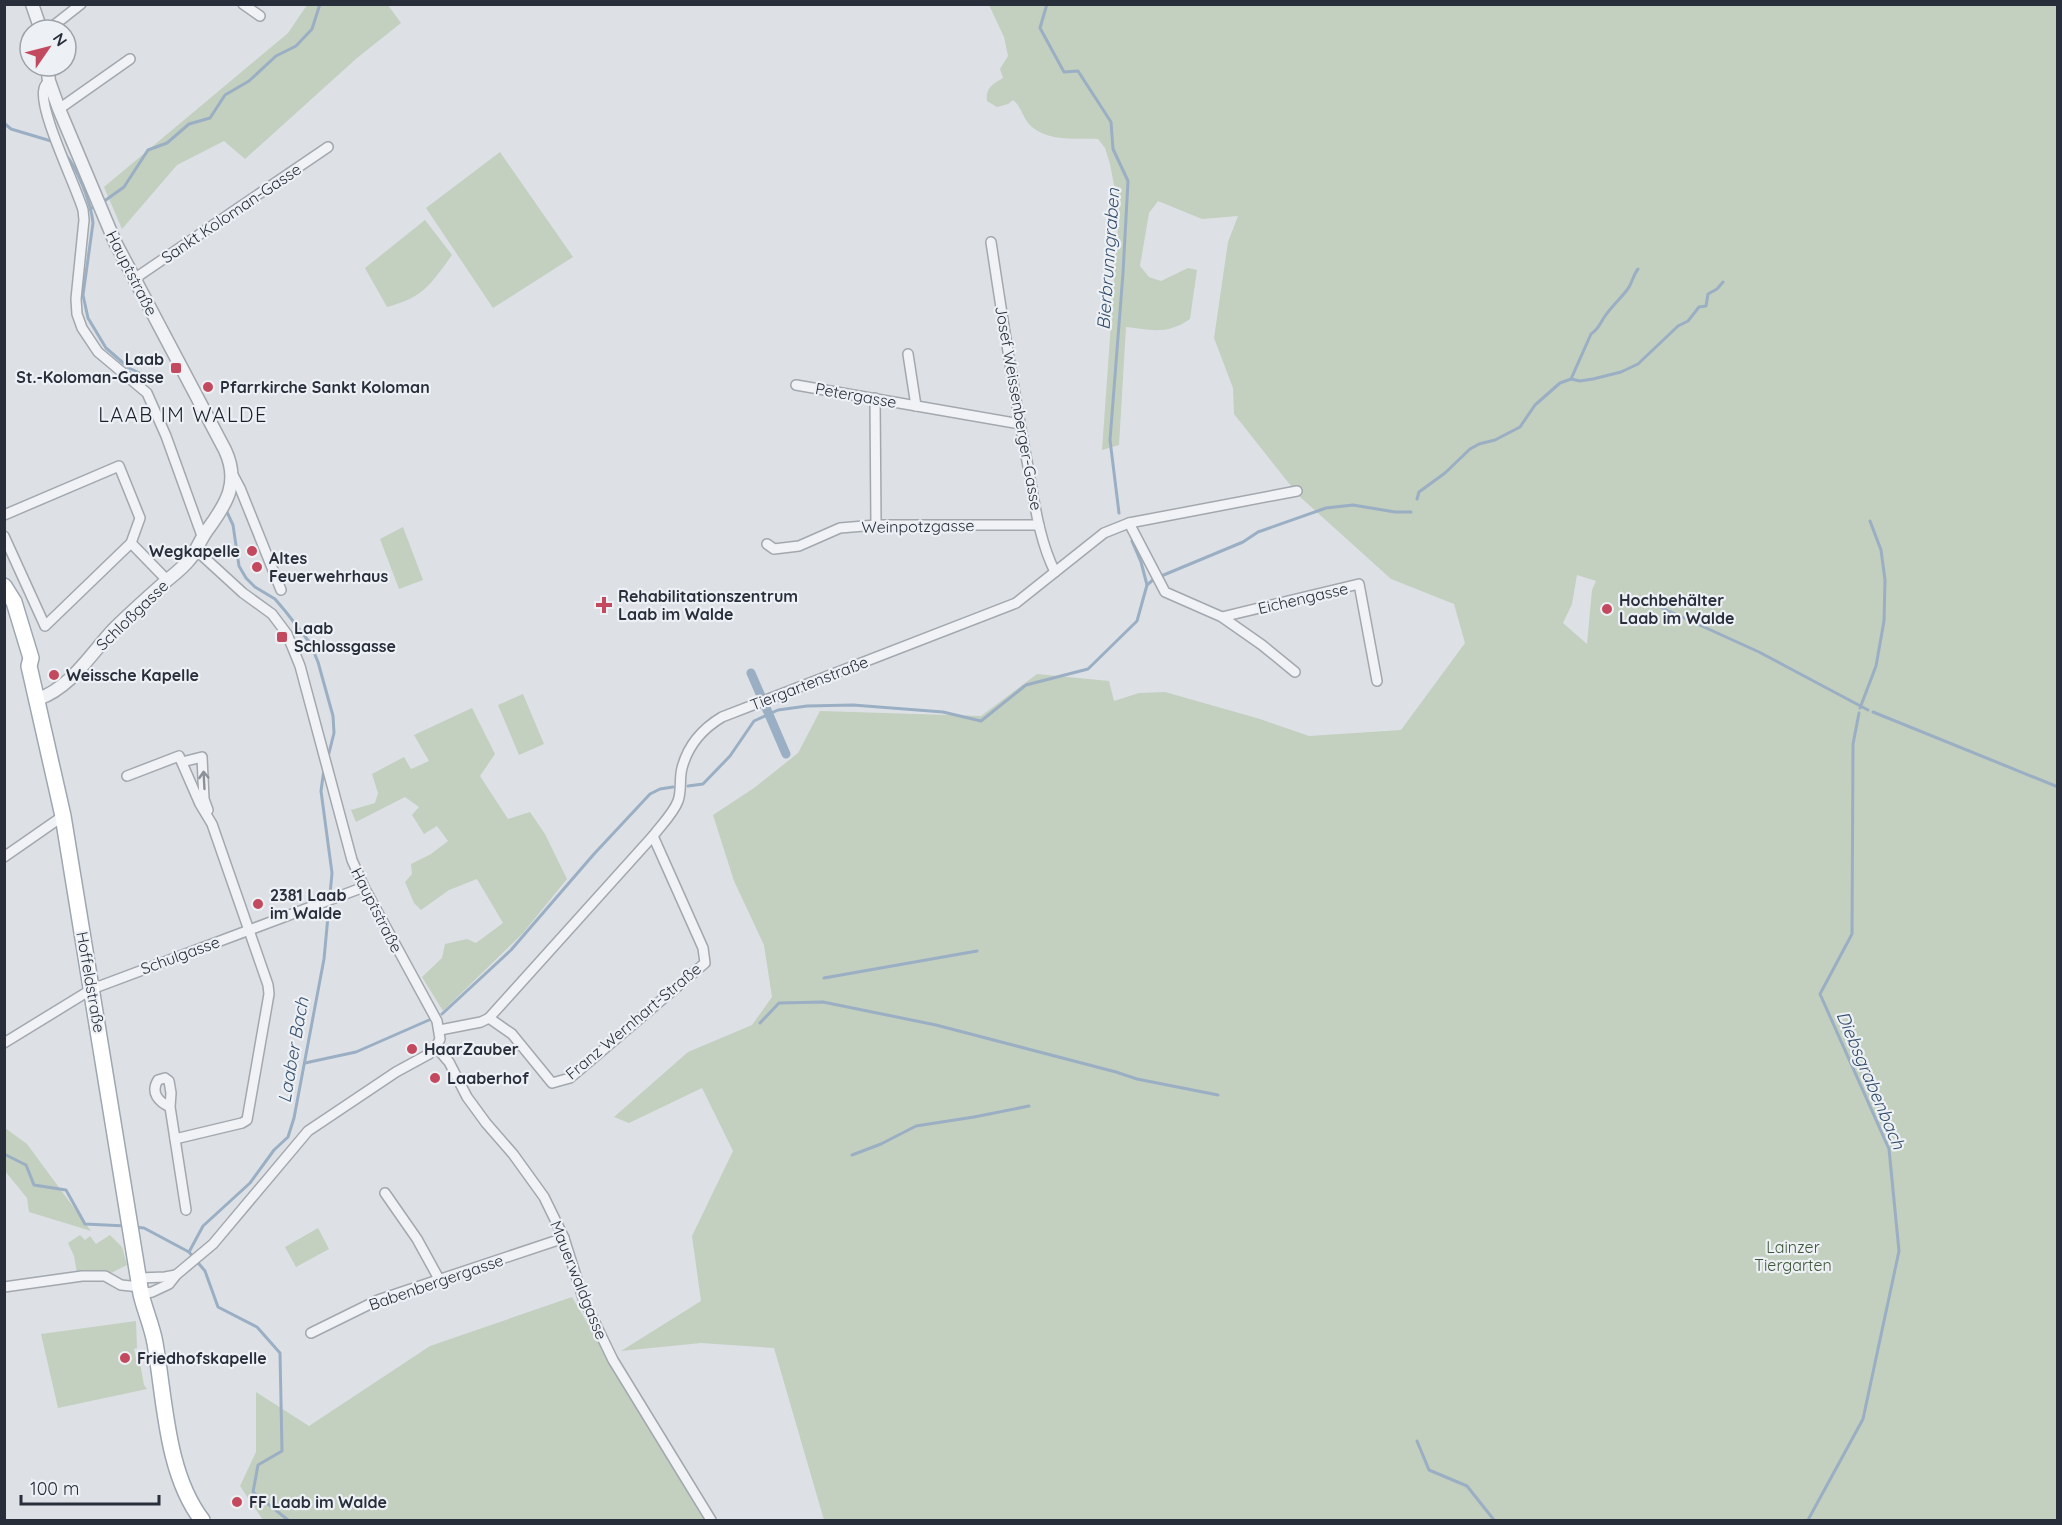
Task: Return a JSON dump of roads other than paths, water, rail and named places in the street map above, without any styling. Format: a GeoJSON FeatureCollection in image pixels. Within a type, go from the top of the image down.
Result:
{"type":"FeatureCollection","features":[{"type":"Feature","properties":{"kind":"main road","name":"Hoffeldstraße"},"geometry":{"type":"LineString","coordinates":[[4,588],[6,605],[23,660],[29,666],[38,699],[63,816],[131,1225],[141,1290],[141,1319],[148,1359],[156,1390],[163,1402],[181,1481],[194,1510],[202,1521]]}},
{"type":"Feature","properties":{"kind":"street"},"geometry":{"type":"LineString","coordinates":[[63,18],[81,4]]}},
{"type":"Feature","properties":{"kind":"street"},"geometry":{"type":"LineString","coordinates":[[243,4],[260,16]]}},
{"type":"Feature","properties":{"kind":"street"},"geometry":{"type":"LineString","coordinates":[[59,109],[130,59]]}},
{"type":"Feature","properties":{"kind":"street","name":"Hauptstraße"},"geometry":{"type":"LineString","coordinates":[[49,78],[59,109],[115,243],[225,450],[232,473],[281,590]]}},
{"type":"Feature","properties":{"kind":"street"},"geometry":{"type":"LineString","coordinates":[[49,81],[44,88],[45,103],[60,151],[80,197],[83,210],[76,299],[77,314],[82,328],[98,352],[147,393],[166,436],[202,536]]}},
{"type":"Feature","properties":{"kind":"street","name":"Sankt Koloman-Gasse"},"geometry":{"type":"LineString","coordinates":[[134,279],[328,147]]}},
{"type":"Feature","properties":{"kind":"street","name":"Josef Weissenberger-Gasse"},"geometry":{"type":"LineString","coordinates":[[991,242],[1020,424],[1039,525],[1047,556],[1055,572]]}},
{"type":"Feature","properties":{"kind":"street","name":"Petergasse"},"geometry":{"type":"LineString","coordinates":[[908,354],[916,406]]}},
{"type":"Feature","properties":{"kind":"street","name":"Petergasse"},"geometry":{"type":"LineString","coordinates":[[796,385],[1020,424]]}},
{"type":"Feature","properties":{"kind":"street"},"geometry":{"type":"LineString","coordinates":[[874,398],[876,525]]}},
{"type":"Feature","properties":{"kind":"street"},"geometry":{"type":"LineString","coordinates":[[4,515],[119,466],[141,518],[130,543],[45,626],[4,536]]}},
{"type":"Feature","properties":{"kind":"street","name":"Hauptstraße"},"geometry":{"type":"LineString","coordinates":[[232,473],[228,498],[219,515],[202,536],[196,550],[223,576],[281,622],[300,666],[351,860],[440,1030]]}},
{"type":"Feature","properties":{"kind":"street","name":"Tiergartenstraße"},"geometry":{"type":"LineString","coordinates":[[489,1018],[670,814],[678,801],[681,769],[695,739],[706,726],[733,712],[1016,603],[1104,533],[1129,523],[1297,491]]}},
{"type":"Feature","properties":{"kind":"street"},"geometry":{"type":"LineString","coordinates":[[1129,523],[1165,592],[1222,617],[1294,672]]}},
{"type":"Feature","properties":{"kind":"street","name":"Weinpotzgasse"},"geometry":{"type":"LineString","coordinates":[[767,544],[774,549],[799,546],[840,528],[876,525],[1039,525]]}},
{"type":"Feature","properties":{"kind":"street"},"geometry":{"type":"LineString","coordinates":[[130,543],[167,580]]}},
{"type":"Feature","properties":{"kind":"street","name":"Schloßgasse"},"geometry":{"type":"LineString","coordinates":[[38,699],[54,693],[65,684],[114,629],[190,560],[196,550]]}},
{"type":"Feature","properties":{"kind":"street","name":"Eichengasse"},"geometry":{"type":"LineString","coordinates":[[1222,617],[1359,584],[1377,681]]}},
{"type":"Feature","properties":{"kind":"street"},"geometry":{"type":"LineString","coordinates":[[127,776],[179,756],[200,804],[212,824]]}},
{"type":"Feature","properties":{"kind":"street"},"geometry":{"type":"LineString","coordinates":[[176,1139],[242,1123],[249,1116],[269,994],[266,976],[247,930],[204,800],[202,757],[182,762]]}},
{"type":"Feature","properties":{"kind":"street"},"geometry":{"type":"LineString","coordinates":[[4,857],[63,816]]}},
{"type":"Feature","properties":{"kind":"street","name":"Franz Wernhart-Straße"},"geometry":{"type":"LineString","coordinates":[[489,1018],[512,1034],[552,1083],[570,1078],[705,963],[703,948],[652,836]]}},
{"type":"Feature","properties":{"kind":"street","name":"Schulgasse"},"geometry":{"type":"LineString","coordinates":[[4,1043],[92,989],[364,887]]}},
{"type":"Feature","properties":{"kind":"street"},"geometry":{"type":"LineString","coordinates":[[4,1287],[82,1276],[105,1276],[121,1285],[152,1292],[169,1284],[176,1275],[213,1244],[308,1131],[396,1072],[426,1057],[436,1047],[440,1039],[440,1030],[481,1022],[489,1018]]}},
{"type":"Feature","properties":{"kind":"street","name":"Mauerwaldgasse"},"geometry":{"type":"LineString","coordinates":[[436,1047],[449,1062],[467,1097],[544,1197],[564,1238],[583,1298],[613,1360],[711,1521]]}},
{"type":"Feature","properties":{"kind":"street"},"geometry":{"type":"LineString","coordinates":[[170,1107],[186,1210]]}},
{"type":"Feature","properties":{"kind":"street"},"geometry":{"type":"LineString","coordinates":[[385,1193],[417,1239],[439,1279]]}},
{"type":"Feature","properties":{"kind":"street","name":"Babenbergergasse"},"geometry":{"type":"LineString","coordinates":[[311,1333],[378,1300],[564,1238]]}},
{"type":"Feature","properties":{"kind":"street"},"geometry":{"type":"LineString","coordinates":[[141,1290],[165,1277],[176,1275]]}},
{"type":"Feature","properties":{"kind":"waterway"},"geometry":{"type":"LineString","coordinates":[[103,202],[124,187],[148,150],[167,143],[189,124],[210,118],[225,95],[249,81],[276,56],[296,46],[312,29],[320,4]]}},
{"type":"Feature","properties":{"kind":"waterway","name":"Bierbrunngraben"},"geometry":{"type":"LineString","coordinates":[[1047,4],[1040,28],[1064,72],[1078,71],[1111,122],[1113,149],[1128,181],[1110,440],[1119,513]]}},
{"type":"Feature","properties":{"kind":"waterway","name":"Laaber Bach"},"geometry":{"type":"LineString","coordinates":[[4,123],[11,129],[51,141]]}},
{"type":"Feature","properties":{"kind":"waterway","name":"Laaber Bach"},"geometry":{"type":"LineString","coordinates":[[65,154],[75,168],[83,187],[93,223],[83,295],[88,318],[106,348],[129,368],[154,380]]}},
{"type":"Feature","properties":{"kind":"waterway"},"geometry":{"type":"LineString","coordinates":[[90,209],[97,205]]}},
{"type":"Feature","properties":{"kind":"waterway"},"geometry":{"type":"LineString","coordinates":[[1571,379],[1591,334],[1627,290],[1638,269]]}},
{"type":"Feature","properties":{"kind":"waterway"},"geometry":{"type":"LineString","coordinates":[[1417,499],[1419,492],[1445,473],[1470,449],[1495,440],[1520,427],[1535,405],[1560,383],[1571,379],[1580,381],[1593,379],[1621,372],[1638,364],[1678,326],[1688,321],[1699,307],[1706,306],[1708,294],[1723,282]]}},
{"type":"Feature","properties":{"kind":"waterway"},"geometry":{"type":"LineString","coordinates":[[1147,585],[1154,579],[1243,542],[1258,532],[1326,508],[1353,505],[1395,512],[1411,512]]}},
{"type":"Feature","properties":{"kind":"waterway","name":"Laaber Bach"},"geometry":{"type":"LineString","coordinates":[[227,512],[233,525],[239,566],[246,578],[255,587],[275,599],[310,643],[318,662],[333,716],[334,733],[328,757]]}},
{"type":"Feature","properties":{"kind":"waterway","name":"Diebsgrabenbach"},"geometry":{"type":"LineString","coordinates":[[1860,708],[1876,666],[1884,621],[1885,580],[1881,550],[1870,521]]}},
{"type":"Feature","properties":{"kind":"waterway","name":"Bierbrunngraben"},"geometry":{"type":"LineString","coordinates":[[688,786],[703,784],[730,756],[754,721],[778,710],[807,706],[853,705],[943,712],[981,721],[1026,685],[1088,669],[1137,621],[1147,585],[1132,541]]}},
{"type":"Feature","properties":{"kind":"waterway"},"geometry":{"type":"LineString","coordinates":[[1649,602],[1759,652],[1868,710]]}},
{"type":"Feature","properties":{"kind":"waterway","name":"Bierbrunngraben"},"geometry":{"type":"LineString","coordinates":[[751,673],[786,754]]}},
{"type":"Feature","properties":{"kind":"waterway"},"geometry":{"type":"LineString","coordinates":[[1873,712],[2058,787]]}},
{"type":"Feature","properties":{"kind":"waterway","name":"Diebsgrabenbach"},"geometry":{"type":"LineString","coordinates":[[1808,1520],[1863,1419],[1899,1251],[1889,1149],[1820,994],[1852,934],[1853,744],[1859,713]]}},
{"type":"Feature","properties":{"kind":"waterway","name":"Laaber Bach"},"geometry":{"type":"LineString","coordinates":[[288,1520],[253,1492],[258,1465],[282,1451],[280,1353],[257,1327],[218,1307],[205,1271],[189,1252],[203,1226],[250,1183],[274,1150],[288,1137],[294,1118],[324,959],[332,873],[321,791],[324,769]]}},
{"type":"Feature","properties":{"kind":"waterway"},"geometry":{"type":"LineString","coordinates":[[442,1014],[511,950],[594,854],[650,794],[660,789],[673,787]]}},
{"type":"Feature","properties":{"kind":"waterway"},"geometry":{"type":"LineString","coordinates":[[824,978],[977,951]]}},
{"type":"Feature","properties":{"kind":"waterway"},"geometry":{"type":"LineString","coordinates":[[760,1023],[779,1003],[823,1002],[936,1025],[1137,1079],[1218,1095]]}},
{"type":"Feature","properties":{"kind":"waterway"},"geometry":{"type":"LineString","coordinates":[[305,1063],[356,1052],[429,1020]]}},
{"type":"Feature","properties":{"kind":"waterway"},"geometry":{"type":"LineString","coordinates":[[852,1155],[881,1144],[916,1126],[1029,1106]]}},
{"type":"Feature","properties":{"kind":"waterway"},"geometry":{"type":"LineString","coordinates":[[4,1154],[26,1165],[34,1185],[66,1190],[85,1224],[126,1226]]}},
{"type":"Feature","properties":{"kind":"waterway"},"geometry":{"type":"LineString","coordinates":[[135,1227],[144,1228],[189,1252]]}},
{"type":"Feature","properties":{"kind":"waterway"},"geometry":{"type":"LineString","coordinates":[[1417,1441],[1429,1470],[1467,1486],[1494,1520]]}},
{"type":"Feature","properties":{"kind":"place","name":"Laab St.-Koloman-Gasse"},"geometry":{"type":"Point","coordinates":[176,368]}},
{"type":"Feature","properties":{"kind":"place","name":"Pfarrkirche Sankt Koloman"},"geometry":{"type":"Point","coordinates":[208,387]}},
{"type":"Feature","properties":{"kind":"place","name":"Wegkapelle"},"geometry":{"type":"Point","coordinates":[252,551]}},
{"type":"Feature","properties":{"kind":"place","name":"Altes Feuerwehrhaus"},"geometry":{"type":"Point","coordinates":[257,567]}},
{"type":"Feature","properties":{"kind":"place","name":"Rehabilitationszentrum Laab im Walde"},"geometry":{"type":"Point","coordinates":[604,605]}},
{"type":"Feature","properties":{"kind":"place","name":"Hochbehälter Laab im Walde"},"geometry":{"type":"Point","coordinates":[1607,609]}},
{"type":"Feature","properties":{"kind":"place","name":"Laab Schlossgasse"},"geometry":{"type":"Point","coordinates":[282,637]}},
{"type":"Feature","properties":{"kind":"place","name":"Weissche Kapelle"},"geometry":{"type":"Point","coordinates":[54,675]}},
{"type":"Feature","properties":{"kind":"place","name":"2381 Laab im Walde"},"geometry":{"type":"Point","coordinates":[258,904]}},
{"type":"Feature","properties":{"kind":"place","name":"HaarZauber"},"geometry":{"type":"Point","coordinates":[412,1049]}},
{"type":"Feature","properties":{"kind":"place","name":"Laaberhof"},"geometry":{"type":"Point","coordinates":[435,1078]}},
{"type":"Feature","properties":{"kind":"place","name":"Friedhofskapelle"},"geometry":{"type":"Point","coordinates":[125,1358]}},
{"type":"Feature","properties":{"kind":"place","name":"FF Laab im Walde"},"geometry":{"type":"Point","coordinates":[237,1502]}},
{"type":"Feature","properties":{"kind":"district","name":"LAAB IM WALDE"},"geometry":{"type":"Point","coordinates":[183,414]}},
{"type":"Feature","properties":{"kind":"park label","name":"Lainzer Tiergarten"},"geometry":{"type":"Point","coordinates":[1793,1256]}}]}
